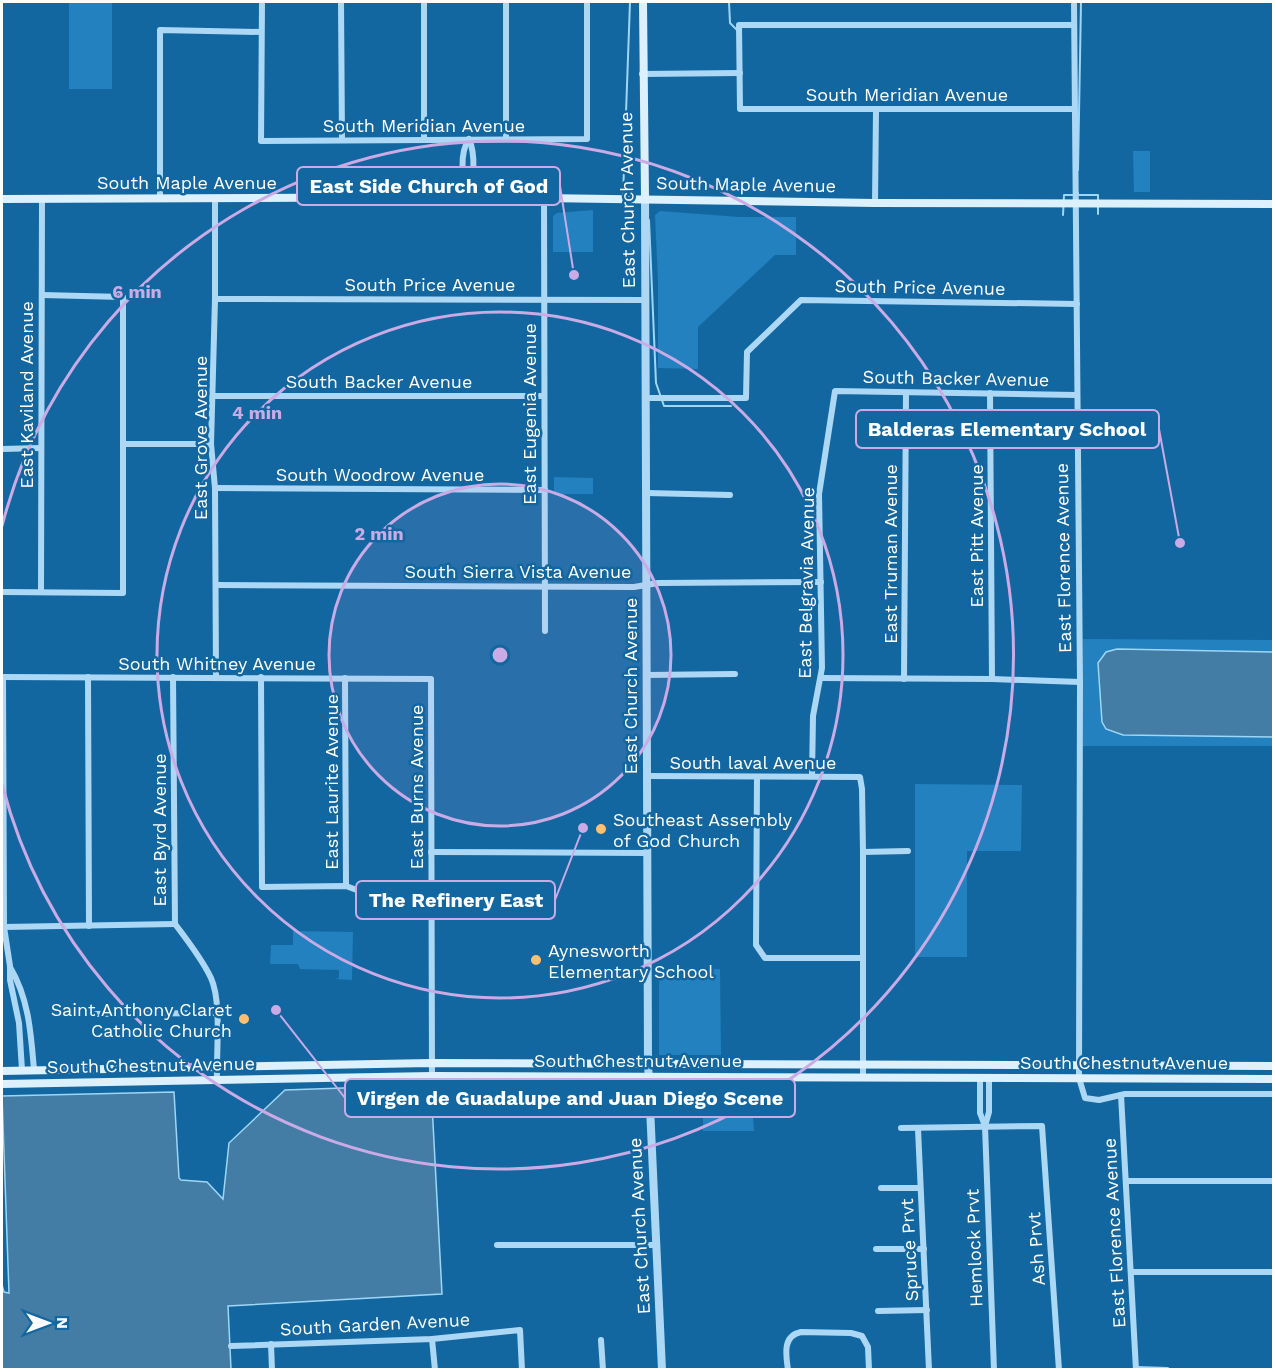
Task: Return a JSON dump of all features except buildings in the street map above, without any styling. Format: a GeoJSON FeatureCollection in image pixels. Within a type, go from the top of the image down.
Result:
{"type":"FeatureCollection","features":[{"type":"Feature","properties":{"kind":"main road","name":"East Church Avenue"},"geometry":{"type":"LineString","coordinates":[[643,2],[645,198]]}},
{"type":"Feature","properties":{"kind":"main road","name":"South Maple Avenue"},"geometry":{"type":"LineString","coordinates":[[2,199],[468,197],[875,203],[1274,204]]}},
{"type":"Feature","properties":{"kind":"main road","name":"South Chestnut Avenue"},"geometry":{"type":"LineString","coordinates":[[2,1071],[431,1063],[1274,1066]]}},
{"type":"Feature","properties":{"kind":"main road","name":"South Chestnut Avenue"},"geometry":{"type":"LineString","coordinates":[[2,1084],[432,1076],[1274,1079]]}},
{"type":"Feature","properties":{"kind":"street"},"geometry":{"type":"LineString","coordinates":[[160,198],[160,30],[261,32],[262,2]]}},
{"type":"Feature","properties":{"kind":"street"},"geometry":{"type":"LineString","coordinates":[[341,2],[342,140]]}},
{"type":"Feature","properties":{"kind":"street"},"geometry":{"type":"LineString","coordinates":[[424,2],[424,139]]}},
{"type":"Feature","properties":{"kind":"street"},"geometry":{"type":"LineString","coordinates":[[506,2],[506,138]]}},
{"type":"Feature","properties":{"kind":"street","name":"South Meridian Avenue"},"geometry":{"type":"LineString","coordinates":[[261,32],[261,141],[587,139],[587,2]]}},
{"type":"Feature","properties":{"kind":"street","name":"East Florence Avenue"},"geometry":{"type":"LineString","coordinates":[[1074,2],[1080,682],[1079,1078]]}},
{"type":"Feature","properties":{"kind":"street"},"geometry":{"type":"LineString","coordinates":[[642,74],[740,73],[739,25],[1074,25]]}},
{"type":"Feature","properties":{"kind":"street","name":"South Meridian Avenue"},"geometry":{"type":"LineString","coordinates":[[740,73],[740,109],[1074,109]]}},
{"type":"Feature","properties":{"kind":"street"},"geometry":{"type":"LineString","coordinates":[[875,203],[876,110]]}},
{"type":"Feature","properties":{"kind":"street"},"geometry":{"type":"LineString","coordinates":[[468,197],[464,186],[464,147],[469,139]]}},
{"type":"Feature","properties":{"kind":"street","name":"East Grove Avenue"},"geometry":{"type":"LineString","coordinates":[[215,198],[211,444],[215,488],[216,677]]}},
{"type":"Feature","properties":{"kind":"street","name":"East Eugenia Avenue"},"geometry":{"type":"LineString","coordinates":[[544,198],[544,631]]}},
{"type":"Feature","properties":{"kind":"street","name":"East Church Avenue"},"geometry":{"type":"LineString","coordinates":[[645,198],[648,1064],[662,1370]]}},
{"type":"Feature","properties":{"kind":"street","name":"East Kaviland Avenue"},"geometry":{"type":"LineString","coordinates":[[41,591],[42,199]]}},
{"type":"Feature","properties":{"kind":"street"},"geometry":{"type":"LineString","coordinates":[[2,592],[123,593],[123,297],[42,295]]}},
{"type":"Feature","properties":{"kind":"street","name":"South Price Avenue"},"geometry":{"type":"LineString","coordinates":[[215,299],[645,300]]}},
{"type":"Feature","properties":{"kind":"street","name":"South Price Avenue"},"geometry":{"type":"LineString","coordinates":[[646,398],[746,399],[747,352],[801,300],[1077,304]]}},
{"type":"Feature","properties":{"kind":"street","name":"South Backer Avenue"},"geometry":{"type":"LineString","coordinates":[[835,391],[1077,394]]}},
{"type":"Feature","properties":{"kind":"street","name":"East Belgravia Avenue"},"geometry":{"type":"LineString","coordinates":[[812,776],[813,716],[821,678],[819,494],[835,391]]}},
{"type":"Feature","properties":{"kind":"street","name":"East Truman Avenue"},"geometry":{"type":"LineString","coordinates":[[904,679],[906,393]]}},
{"type":"Feature","properties":{"kind":"street","name":"East Pitt Avenue"},"geometry":{"type":"LineString","coordinates":[[990,393],[992,679]]}},
{"type":"Feature","properties":{"kind":"street","name":"South Backer Avenue"},"geometry":{"type":"LineString","coordinates":[[213,396],[544,396]]}},
{"type":"Feature","properties":{"kind":"street"},"geometry":{"type":"LineString","coordinates":[[124,444],[211,444]]}},
{"type":"Feature","properties":{"kind":"street"},"geometry":{"type":"LineString","coordinates":[[2,449],[41,448]]}},
{"type":"Feature","properties":{"kind":"street","name":"South Woodrow Avenue"},"geometry":{"type":"LineString","coordinates":[[215,488],[544,490]]}},
{"type":"Feature","properties":{"kind":"street"},"geometry":{"type":"LineString","coordinates":[[647,494],[730,495]]}},
{"type":"Feature","properties":{"kind":"street","name":"South Sierra Vista Avenue"},"geometry":{"type":"LineString","coordinates":[[216,585],[634,587],[658,583],[821,582]]}},
{"type":"Feature","properties":{"kind":"street"},"geometry":{"type":"LineString","coordinates":[[646,675],[735,674]]}},
{"type":"Feature","properties":{"kind":"street"},"geometry":{"type":"LineString","coordinates":[[2,677],[4,927],[10,980],[19,1023],[22,1070]]}},
{"type":"Feature","properties":{"kind":"street","name":"South Whitney Avenue"},"geometry":{"type":"LineString","coordinates":[[2,677],[432,679]]}},
{"type":"Feature","properties":{"kind":"street"},"geometry":{"type":"LineString","coordinates":[[88,677],[89,926]]}},
{"type":"Feature","properties":{"kind":"street","name":"East Byrd Avenue"},"geometry":{"type":"LineString","coordinates":[[173,677],[175,924],[212,980],[217,1013],[217,1080]]}},
{"type":"Feature","properties":{"kind":"street"},"geometry":{"type":"LineString","coordinates":[[261,677],[262,887],[346,886],[397,905],[431,908]]}},
{"type":"Feature","properties":{"kind":"street","name":"East Laurite Avenue"},"geometry":{"type":"LineString","coordinates":[[345,678],[346,886]]}},
{"type":"Feature","properties":{"kind":"street"},"geometry":{"type":"LineString","coordinates":[[821,678],[1080,682]]}},
{"type":"Feature","properties":{"kind":"street","name":"East Burns Avenue"},"geometry":{"type":"LineString","coordinates":[[432,679],[432,1076]]}},
{"type":"Feature","properties":{"kind":"street","name":"South laval Avenue"},"geometry":{"type":"LineString","coordinates":[[647,776],[860,777],[864,852]]}},
{"type":"Feature","properties":{"kind":"street"},"geometry":{"type":"LineString","coordinates":[[757,777],[756,945],[765,958],[863,958]]}},
{"type":"Feature","properties":{"kind":"street"},"geometry":{"type":"LineString","coordinates":[[863,1078],[864,852],[908,851]]}},
{"type":"Feature","properties":{"kind":"street"},"geometry":{"type":"LineString","coordinates":[[431,852],[647,853]]}},
{"type":"Feature","properties":{"kind":"street"},"geometry":{"type":"LineString","coordinates":[[4,927],[175,924]]}},
{"type":"Feature","properties":{"kind":"street"},"geometry":{"type":"LineString","coordinates":[[2,966],[10,966]]}},
{"type":"Feature","properties":{"kind":"street"},"geometry":{"type":"LineString","coordinates":[[10,966],[18,980],[26,1006],[34,1070]]}},
{"type":"Feature","properties":{"kind":"street"},"geometry":{"type":"LineString","coordinates":[[87,1014],[217,1013]]}},
{"type":"Feature","properties":{"kind":"street","name":"Hemlock Prvt"},"geometry":{"type":"LineString","coordinates":[[985,1078],[980,1113],[985,1126],[994,1370]]}},
{"type":"Feature","properties":{"kind":"street"},"geometry":{"type":"LineString","coordinates":[[1079,1078],[1085,1098],[1099,1100],[1121,1095],[1274,1094]]}},
{"type":"Feature","properties":{"kind":"street","name":"East Florence Avenue"},"geometry":{"type":"LineString","coordinates":[[1121,1095],[1136,1369]]}},
{"type":"Feature","properties":{"kind":"street"},"geometry":{"type":"LineString","coordinates":[[901,1128],[985,1126]]}},
{"type":"Feature","properties":{"kind":"street","name":"Ash Prvt"},"geometry":{"type":"LineString","coordinates":[[985,1126],[1042,1126],[1059,1370]]}},
{"type":"Feature","properties":{"kind":"street","name":"Spruce Prvt"},"geometry":{"type":"LineString","coordinates":[[918,1129],[929,1370]]}},
{"type":"Feature","properties":{"kind":"street"},"geometry":{"type":"LineString","coordinates":[[1126,1181],[1274,1181]]}},
{"type":"Feature","properties":{"kind":"street"},"geometry":{"type":"LineString","coordinates":[[881,1188],[920,1188]]}},
{"type":"Feature","properties":{"kind":"street"},"geometry":{"type":"LineString","coordinates":[[497,1245],[655,1245]]}},
{"type":"Feature","properties":{"kind":"street"},"geometry":{"type":"LineString","coordinates":[[876,1249],[924,1249]]}},
{"type":"Feature","properties":{"kind":"street"},"geometry":{"type":"LineString","coordinates":[[1131,1272],[1272,1272]]}},
{"type":"Feature","properties":{"kind":"street"},"geometry":{"type":"LineString","coordinates":[[878,1311],[927,1310]]}},
{"type":"Feature","properties":{"kind":"street","name":"South Garden Avenue"},"geometry":{"type":"LineString","coordinates":[[231,1346],[432,1339],[520,1330],[522,1370]]}},
{"type":"Feature","properties":{"kind":"street"},"geometry":{"type":"LineString","coordinates":[[788,1370],[786,1347],[790,1337],[801,1332],[851,1333],[862,1336],[868,1347],[869,1370]]}},
{"type":"Feature","properties":{"kind":"street"},"geometry":{"type":"LineString","coordinates":[[432,1339],[435,1370]]}},
{"type":"Feature","properties":{"kind":"street"},"geometry":{"type":"LineString","coordinates":[[601,1340],[603,1370]]}},
{"type":"Feature","properties":{"kind":"street"},"geometry":{"type":"LineString","coordinates":[[271,1344],[272,1370]]}},
{"type":"Feature","properties":{"kind":"street"},"geometry":{"type":"LineString","coordinates":[[1136,1369],[1167,1370]]}},
{"type":"Feature","properties":{"kind":"shaded area"},"geometry":{"type":"Polygon","coordinates":[[[69,2],[112,2],[112,89],[69,89],[69,2]]]}},
{"type":"Feature","properties":{"kind":"shaded area"},"geometry":{"type":"Polygon","coordinates":[[[1133,151],[1150,151],[1150,192],[1134,192],[1133,151]]]}},
{"type":"Feature","properties":{"kind":"shaded area"},"geometry":{"type":"Polygon","coordinates":[[[593,210],[593,252],[553,252],[553,216],[557,213],[593,210]]]}},
{"type":"Feature","properties":{"kind":"shaded area"},"geometry":{"type":"Polygon","coordinates":[[[660,211],[739,217],[796,217],[796,255],[775,255],[698,327],[698,369],[658,368],[655,215],[660,211]]]}},
{"type":"Feature","properties":{"kind":"shaded area"},"geometry":{"type":"Polygon","coordinates":[[[554,477],[593,478],[593,494],[554,494],[554,477]]]}},
{"type":"Feature","properties":{"kind":"shaded area"},"geometry":{"type":"Polygon","coordinates":[[[1083,639],[1273,640],[1273,746],[1083,746],[1083,639]]]}},
{"type":"Feature","properties":{"kind":"shaded area"},"geometry":{"type":"Polygon","coordinates":[[[1117,649],[1273,652],[1273,737],[1123,735],[1106,729],[1102,722],[1098,663],[1106,652],[1117,649]]]}},
{"type":"Feature","properties":{"kind":"shaded area"},"geometry":{"type":"Polygon","coordinates":[[[915,784],[1022,785],[1021,851],[967,851],[967,957],[915,957],[915,784]]]}},
{"type":"Feature","properties":{"kind":"shaded area"},"geometry":{"type":"Polygon","coordinates":[[[293,931],[353,932],[352,980],[335,979],[339,978],[339,970],[300,969],[298,964],[270,964],[271,945],[293,945],[293,931]]]}},
{"type":"Feature","properties":{"kind":"shaded area"},"geometry":{"type":"Polygon","coordinates":[[[659,968],[720,969],[721,1055],[659,1055],[659,968]]]}},
{"type":"Feature","properties":{"kind":"shaded area"},"geometry":{"type":"Polygon","coordinates":[[[431,1085],[442,1294],[228,1306],[231,1369],[2,1370],[2,1285],[4,1292],[9,1293],[2,1096],[174,1092],[179,1178],[207,1182],[223,1199],[229,1143],[285,1090],[431,1085]]]}},
{"type":"Feature","properties":{"kind":"shaded area"},"geometry":{"type":"Polygon","coordinates":[[[703,1088],[751,1089],[754,1131],[703,1131],[703,1088]]]}},
{"type":"Feature","properties":{"kind":"waterway"},"geometry":{"type":"LineString","coordinates":[[623,196],[630,2]]}},
{"type":"Feature","properties":{"kind":"waterway"},"geometry":{"type":"LineString","coordinates":[[729,2],[730,23],[738,31]]}},
{"type":"Feature","properties":{"kind":"waterway"},"geometry":{"type":"LineString","coordinates":[[1078,170],[1081,2]]}},
{"type":"Feature","properties":{"kind":"waterway"},"geometry":{"type":"LineString","coordinates":[[1078,193],[1078,195],[1098,195],[1098,201]]}},
{"type":"Feature","properties":{"kind":"waterway"},"geometry":{"type":"LineString","coordinates":[[1063,215],[1064,195],[1075,195]]}},
{"type":"Feature","properties":{"kind":"waterway"},"geometry":{"type":"LineString","coordinates":[[624,202],[624,209]]}},
{"type":"Feature","properties":{"kind":"waterway"},"geometry":{"type":"LineString","coordinates":[[1098,206],[1098,214]]}},
{"type":"Feature","properties":{"kind":"waterway"},"geometry":{"type":"LineString","coordinates":[[649,220],[656,383],[664,406],[731,406]]}},
{"type":"Feature","properties":{"kind":"place","name":"East Side Church of God"},"geometry":{"type":"Point","coordinates":[574,275]}},
{"type":"Feature","properties":{"kind":"place","name":"Balderas Elementary School"},"geometry":{"type":"Point","coordinates":[1180,543]}},
{"type":"Feature","properties":{"kind":"place","name":"The Refinery East"},"geometry":{"type":"Point","coordinates":[583,828]}},
{"type":"Feature","properties":{"kind":"place","name":"Southeast Assembly of God Church"},"geometry":{"type":"Point","coordinates":[601,829]}},
{"type":"Feature","properties":{"kind":"place","name":"Aynesworth Elementary School"},"geometry":{"type":"Point","coordinates":[536,960]}},
{"type":"Feature","properties":{"kind":"place","name":"Virgen de Guadalupe and Juan Diego Scene"},"geometry":{"type":"Point","coordinates":[276,1010]}},
{"type":"Feature","properties":{"kind":"place","name":"Saint Anthony Claret Catholic Church"},"geometry":{"type":"Point","coordinates":[244,1019]}}]}
